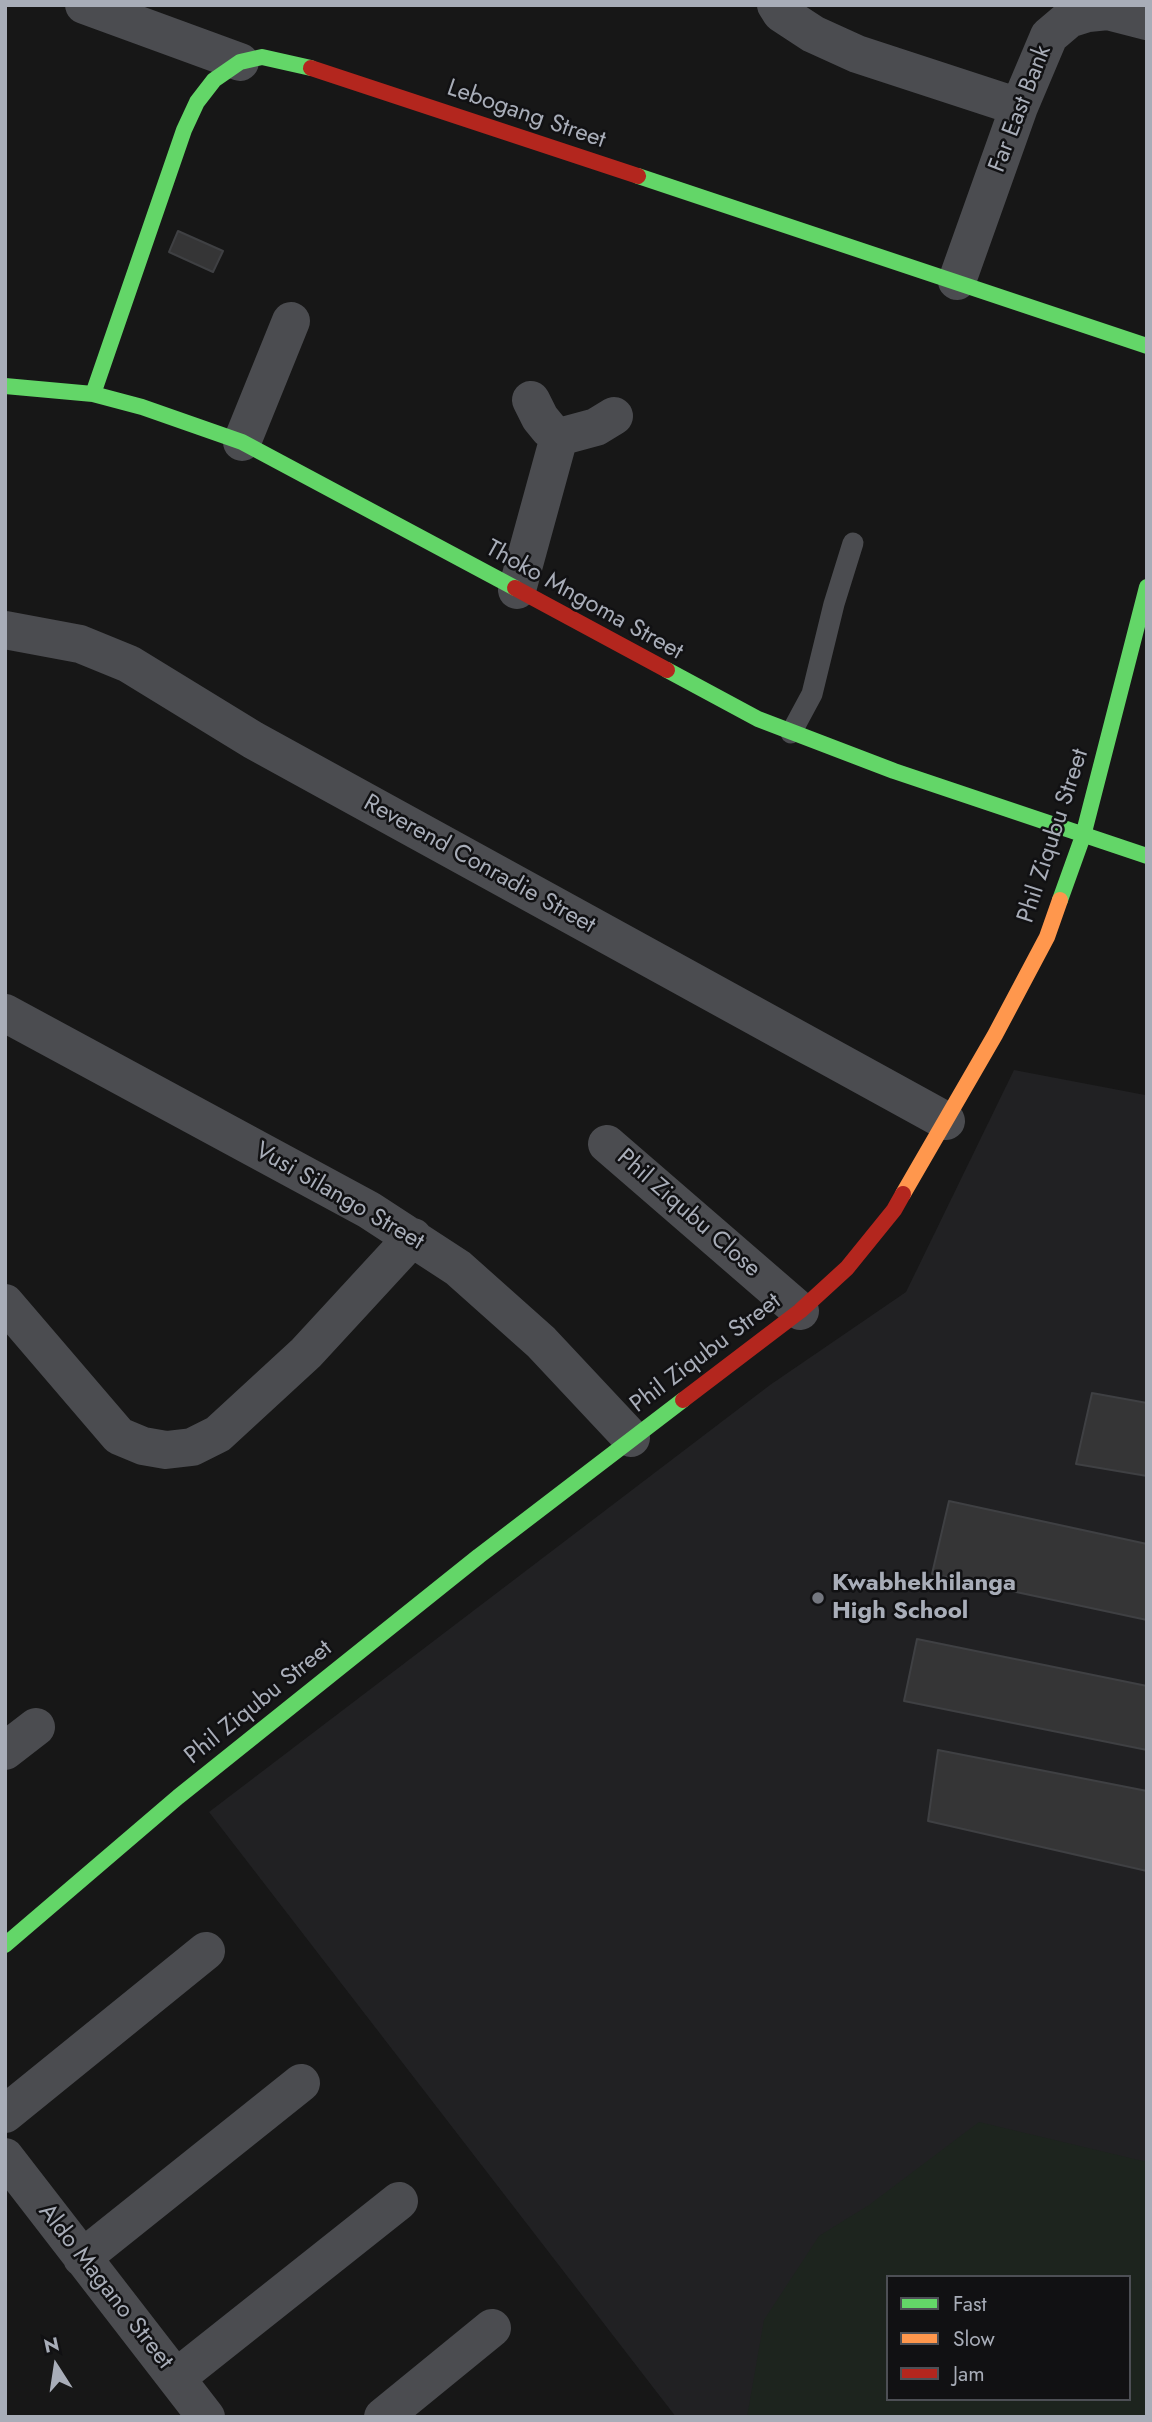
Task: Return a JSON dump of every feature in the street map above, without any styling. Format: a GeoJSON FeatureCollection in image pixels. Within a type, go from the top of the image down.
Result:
{"type":"FeatureCollection","features":[{"type":"Feature","properties":{"kind":"street"},"geometry":{"type":"LineString","coordinates":[[83,5],[240,62]]}},
{"type":"Feature","properties":{"kind":"street"},"geometry":{"type":"LineString","coordinates":[[776,5],[781,13],[813,34],[857,54],[1018,107]]}},
{"type":"Feature","properties":{"kind":"street","name":"Far East Bank"},"geometry":{"type":"LineString","coordinates":[[957,281],[1018,107],[1049,36],[1069,19],[1088,13],[1108,11],[1147,21]]}},
{"type":"Feature","properties":{"kind":"street","name":"Lebogang Street"},"geometry":{"type":"LineString","coordinates":[[240,62],[262,57],[317,69],[1147,346]]}},
{"type":"Feature","properties":{"kind":"street"},"geometry":{"type":"LineString","coordinates":[[93,394],[184,130],[197,102],[214,80],[240,62]]}},
{"type":"Feature","properties":{"kind":"street"},"geometry":{"type":"LineString","coordinates":[[242,442],[291,321]]}},
{"type":"Feature","properties":{"kind":"street","name":"Thoko Mngoma Street"},"geometry":{"type":"LineString","coordinates":[[5,386],[93,394],[142,407],[242,442],[758,719],[894,771],[1147,856]]}},
{"type":"Feature","properties":{"kind":"street"},"geometry":{"type":"LineString","coordinates":[[531,400],[540,418],[559,437]]}},
{"type":"Feature","properties":{"kind":"street"},"geometry":{"type":"LineString","coordinates":[[559,437],[596,427],[614,416]]}},
{"type":"Feature","properties":{"kind":"street"},"geometry":{"type":"LineString","coordinates":[[517,590],[559,437]]}},
{"type":"Feature","properties":{"kind":"street","name":"Phil Ziqubu Street"},"geometry":{"type":"LineString","coordinates":[[5,1945],[178,1797],[479,1556],[800,1311],[847,1268],[894,1210],[995,1035],[1047,937],[1083,836],[1147,587]]}},
{"type":"Feature","properties":{"kind":"street","name":"Reverend Conradie Street"},"geometry":{"type":"LineString","coordinates":[[5,630],[80,644],[129,664],[253,740],[946,1121]]}},
{"type":"Feature","properties":{"kind":"street","name":"Vusi Silango Street"},"geometry":{"type":"LineString","coordinates":[[5,1013],[345,1197],[413,1237],[458,1268],[541,1342],[631,1438]]}},
{"type":"Feature","properties":{"kind":"street","name":"Phil Ziqubu Close"},"geometry":{"type":"LineString","coordinates":[[607,1144],[800,1311]]}},
{"type":"Feature","properties":{"kind":"street"},"geometry":{"type":"LineString","coordinates":[[5,1303],[119,1436],[143,1446],[166,1450],[192,1447],[218,1434],[306,1353],[413,1237]]}},
{"type":"Feature","properties":{"kind":"street"},"geometry":{"type":"LineString","coordinates":[[5,1751],[36,1727]]}},
{"type":"Feature","properties":{"kind":"street"},"geometry":{"type":"LineString","coordinates":[[5,2114],[206,1951]]}},
{"type":"Feature","properties":{"kind":"street"},"geometry":{"type":"LineString","coordinates":[[82,2258],[301,2083]]}},
{"type":"Feature","properties":{"kind":"street","name":"Aldo Magano Street"},"geometry":{"type":"LineString","coordinates":[[5,2157],[206,2417]]}},
{"type":"Feature","properties":{"kind":"street"},"geometry":{"type":"LineString","coordinates":[[176,2378],[399,2201]]}},
{"type":"Feature","properties":{"kind":"street"},"geometry":{"type":"LineString","coordinates":[[383,2417],[492,2328]]}},
{"type":"Feature","properties":{"kind":"lane"},"geometry":{"type":"LineString","coordinates":[[791,733],[812,694],[834,604],[853,543]]}},
{"type":"Feature","properties":{"kind":"shaded area","name":"Kwabhekhilanga High School"},"geometry":{"type":"Polygon","coordinates":[[[1014,1070],[1147,1097],[1147,2417],[676,2417],[209,1812],[770,1385],[906,1292],[1014,1070]]]}},
{"type":"Feature","properties":{"kind":"shaded area"},"geometry":{"type":"Polygon","coordinates":[[[979,2122],[1147,2162],[1147,2417],[747,2417],[764,2320],[819,2236],[869,2205],[979,2122]]]}},
{"type":"Feature","properties":{"kind":"building"},"geometry":{"type":"Polygon","coordinates":[[[178,231],[223,251],[213,272],[169,252],[178,231]]]}},
{"type":"Feature","properties":{"kind":"building"},"geometry":{"type":"Polygon","coordinates":[[[1092,1393],[1147,1403],[1147,1476],[1076,1464],[1092,1393]]]}},
{"type":"Feature","properties":{"kind":"building"},"geometry":{"type":"Polygon","coordinates":[[[949,1501],[1147,1544],[1147,1620],[932,1574],[949,1501]]]}},
{"type":"Feature","properties":{"kind":"building"},"geometry":{"type":"Polygon","coordinates":[[[917,1639],[1147,1686],[1147,1750],[904,1701],[917,1639]]]}},
{"type":"Feature","properties":{"kind":"building"},"geometry":{"type":"Polygon","coordinates":[[[938,1750],[1147,1791],[1147,1871],[928,1821],[938,1750]]]}},
{"type":"Feature","properties":{"kind":"traffic: fast"},"geometry":{"type":"LineString","coordinates":[[93,394],[184,130],[197,102],[214,80],[240,62],[262,57],[311,68]]}},
{"type":"Feature","properties":{"kind":"traffic: fast"},"geometry":{"type":"LineString","coordinates":[[638,176],[1147,346]]}},
{"type":"Feature","properties":{"kind":"traffic: fast"},"geometry":{"type":"LineString","coordinates":[[5,386],[93,394],[142,407],[242,442],[515,588]]}},
{"type":"Feature","properties":{"kind":"traffic: fast"},"geometry":{"type":"LineString","coordinates":[[1060,900],[1083,836],[1147,587]]}},
{"type":"Feature","properties":{"kind":"traffic: fast"},"geometry":{"type":"LineString","coordinates":[[667,670],[758,719],[894,771],[1147,856]]}},
{"type":"Feature","properties":{"kind":"traffic: fast"},"geometry":{"type":"LineString","coordinates":[[5,1945],[178,1797],[479,1556],[683,1400]]}},
{"type":"Feature","properties":{"kind":"traffic: slow"},"geometry":{"type":"LineString","coordinates":[[903,1194],[995,1035],[1047,937],[1060,900]]}},
{"type":"Feature","properties":{"kind":"traffic: jam"},"geometry":{"type":"LineString","coordinates":[[311,68],[638,176]]}},
{"type":"Feature","properties":{"kind":"traffic: jam"},"geometry":{"type":"LineString","coordinates":[[515,588],[667,670]]}},
{"type":"Feature","properties":{"kind":"traffic: jam"},"geometry":{"type":"LineString","coordinates":[[683,1400],[800,1311],[847,1268],[894,1210],[903,1194]]}},
{"type":"Feature","properties":{"kind":"place","name":"Kwabhekhilanga High School"},"geometry":{"type":"Point","coordinates":[818,1598]}}]}
